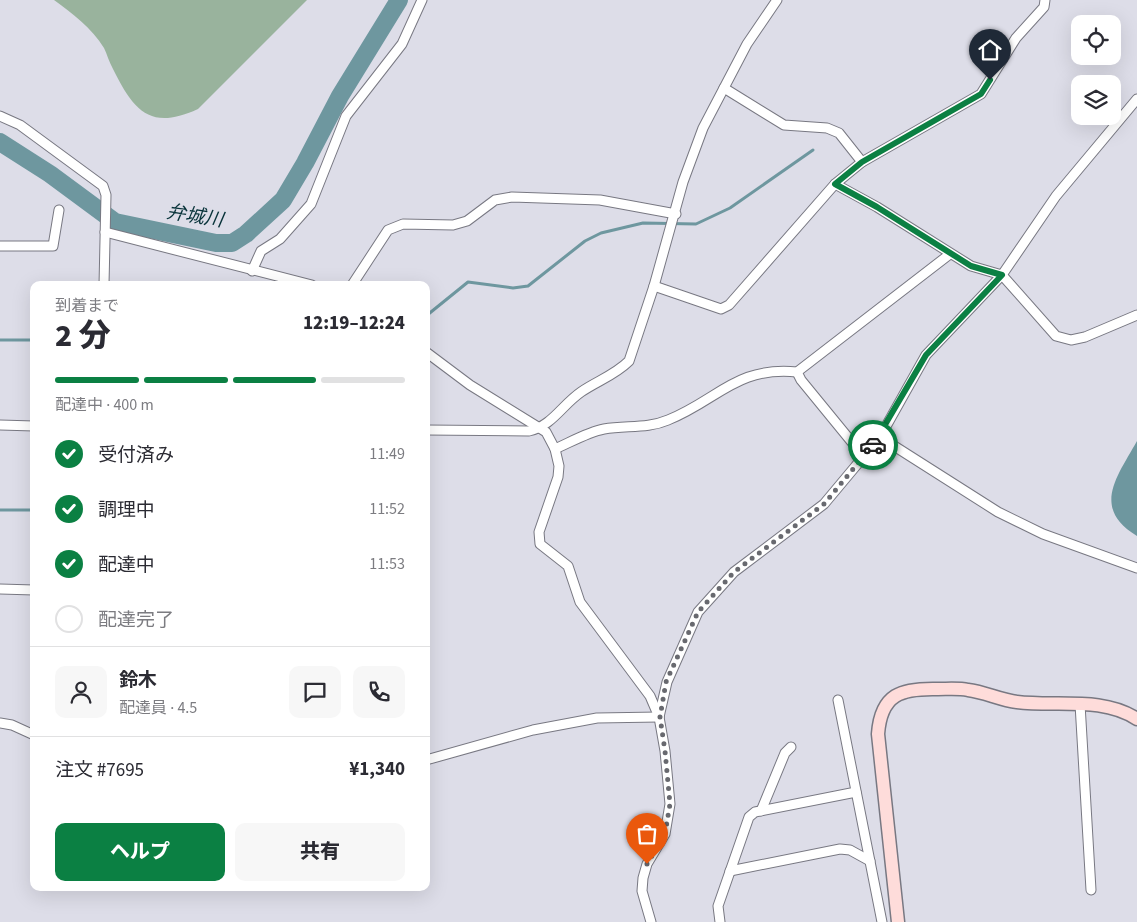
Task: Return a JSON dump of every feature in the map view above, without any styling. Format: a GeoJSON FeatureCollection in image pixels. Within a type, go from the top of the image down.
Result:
{"type":"FeatureCollection","features":[{"type":"Feature","properties":{"kind":"street"},"geometry":{"type":"LineString","coordinates":[[252,271],[261,251],[280,239],[311,204],[346,116],[402,44],[422,0]]}},
{"type":"Feature","properties":{"kind":"street"},"geometry":{"type":"LineString","coordinates":[[430,430],[529,431],[542,428],[581,392],[620,370],[629,361],[676,214],[683,182],[700,136],[748,44],[777,0]]}},
{"type":"Feature","properties":{"kind":"street"},"geometry":{"type":"LineString","coordinates":[[654,286],[721,309],[729,305],[835,184],[862,162],[981,94],[1016,38],[1044,7],[1045,0]]}},
{"type":"Feature","properties":{"kind":"street"},"geometry":{"type":"LineString","coordinates":[[724,88],[784,125],[827,128],[839,133],[862,162]]}},
{"type":"Feature","properties":{"kind":"street"},"geometry":{"type":"LineString","coordinates":[[660,717],[666,682],[698,612],[734,572],[824,504],[880,436],[926,355],[1002,275],[1056,196],[1137,99]]}},
{"type":"Feature","properties":{"kind":"street"},"geometry":{"type":"LineString","coordinates":[[0,116],[20,125],[103,186],[106,195],[104,281]]}},
{"type":"Feature","properties":{"kind":"street"},"geometry":{"type":"LineString","coordinates":[[835,184],[877,207],[971,266],[1002,275],[1056,336],[1071,340],[1085,337],[1137,315]]}},
{"type":"Feature","properties":{"kind":"street"},"geometry":{"type":"LineString","coordinates":[[355,281],[388,230],[404,224],[453,225],[467,221],[495,200],[512,197],[600,200],[676,214]]}},
{"type":"Feature","properties":{"kind":"street"},"geometry":{"type":"LineString","coordinates":[[0,246],[53,246],[59,210]]}},
{"type":"Feature","properties":{"kind":"street"},"geometry":{"type":"LineString","coordinates":[[106,232],[295,281]]}},
{"type":"Feature","properties":{"kind":"street"},"geometry":{"type":"LineString","coordinates":[[555,449],[604,429],[648,426],[669,420],[748,376],[774,370],[796,372],[950,254]]}},
{"type":"Feature","properties":{"kind":"street"},"geometry":{"type":"LineString","coordinates":[[430,355],[470,385],[542,428],[555,449],[559,460],[558,477],[539,532],[540,544],[545,550],[558,556],[568,566],[580,602],[650,696],[660,717],[670,804],[665,834],[647,864],[643,878],[642,891],[651,922]]}},
{"type":"Feature","properties":{"kind":"street"},"geometry":{"type":"LineString","coordinates":[[796,372],[864,456]]}},
{"type":"Feature","properties":{"kind":"street"},"geometry":{"type":"LineString","coordinates":[[0,424],[30,426]]}},
{"type":"Feature","properties":{"kind":"street"},"geometry":{"type":"LineString","coordinates":[[880,436],[998,512],[1043,534],[1137,568]]}},
{"type":"Feature","properties":{"kind":"street"},"geometry":{"type":"LineString","coordinates":[[0,589],[30,590]]}},
{"type":"Feature","properties":{"kind":"street"},"geometry":{"type":"LineString","coordinates":[[898,922],[878,734],[879,718],[889,700],[914,689],[968,689],[1017,702],[1080,704],[1112,708],[1137,719]]}},
{"type":"Feature","properties":{"kind":"street"},"geometry":{"type":"LineString","coordinates":[[838,700],[882,922]]}},
{"type":"Feature","properties":{"kind":"street"},"geometry":{"type":"LineString","coordinates":[[1080,704],[1091,890]]}},
{"type":"Feature","properties":{"kind":"street"},"geometry":{"type":"LineString","coordinates":[[430,759],[533,730],[579,721],[597,718],[660,717]]}},
{"type":"Feature","properties":{"kind":"street"},"geometry":{"type":"LineString","coordinates":[[0,723],[12,725],[30,733]]}},
{"type":"Feature","properties":{"kind":"street"},"geometry":{"type":"LineString","coordinates":[[761,811],[784,753],[791,747]]}},
{"type":"Feature","properties":{"kind":"street"},"geometry":{"type":"LineString","coordinates":[[720,922],[718,906],[749,817],[761,811],[856,792]]}},
{"type":"Feature","properties":{"kind":"street"},"geometry":{"type":"LineString","coordinates":[[730,871],[840,850],[850,850],[870,861]]}},
{"type":"Feature","properties":{"kind":"green space"},"geometry":{"type":"Polygon","coordinates":[[[54,0],[307,0],[198,109],[167,118],[145,113],[136,106],[121,84],[104,48],[94,34],[54,0]]]}},
{"type":"Feature","properties":{"kind":"water"},"geometry":{"type":"Polygon","coordinates":[[[1137,441],[1137,536],[1123,525],[1115,514],[1112,492],[1116,479],[1137,441]]]}},
{"type":"Feature","properties":{"kind":"waterway","name":"弁城川"},"geometry":{"type":"LineString","coordinates":[[0,142],[50,174],[115,222],[216,243],[232,243],[246,234],[283,200],[305,163],[340,96],[399,0]]}},
{"type":"Feature","properties":{"kind":"waterway"},"geometry":{"type":"LineString","coordinates":[[430,313],[468,282],[513,288],[528,286],[585,241],[601,233],[643,223],[696,224],[730,208],[813,150]]}},
{"type":"Feature","properties":{"kind":"waterway"},"geometry":{"type":"LineString","coordinates":[[0,340],[30,340]]}},
{"type":"Feature","properties":{"kind":"waterway"},"geometry":{"type":"LineString","coordinates":[[0,510],[30,510]]}},
{"type":"Feature","properties":{"kind":"way so far"},"geometry":{"type":"LineString","coordinates":[[647,864],[665,834],[670,804],[660,717],[666,682],[698,612],[734,572],[824,504],[873,445]]}},
{"type":"Feature","properties":{"kind":"route"},"geometry":{"type":"LineString","coordinates":[[873,445],[926,355],[1002,275],[971,266],[877,207],[835,184],[862,162],[981,94],[990,80]]}}]}
